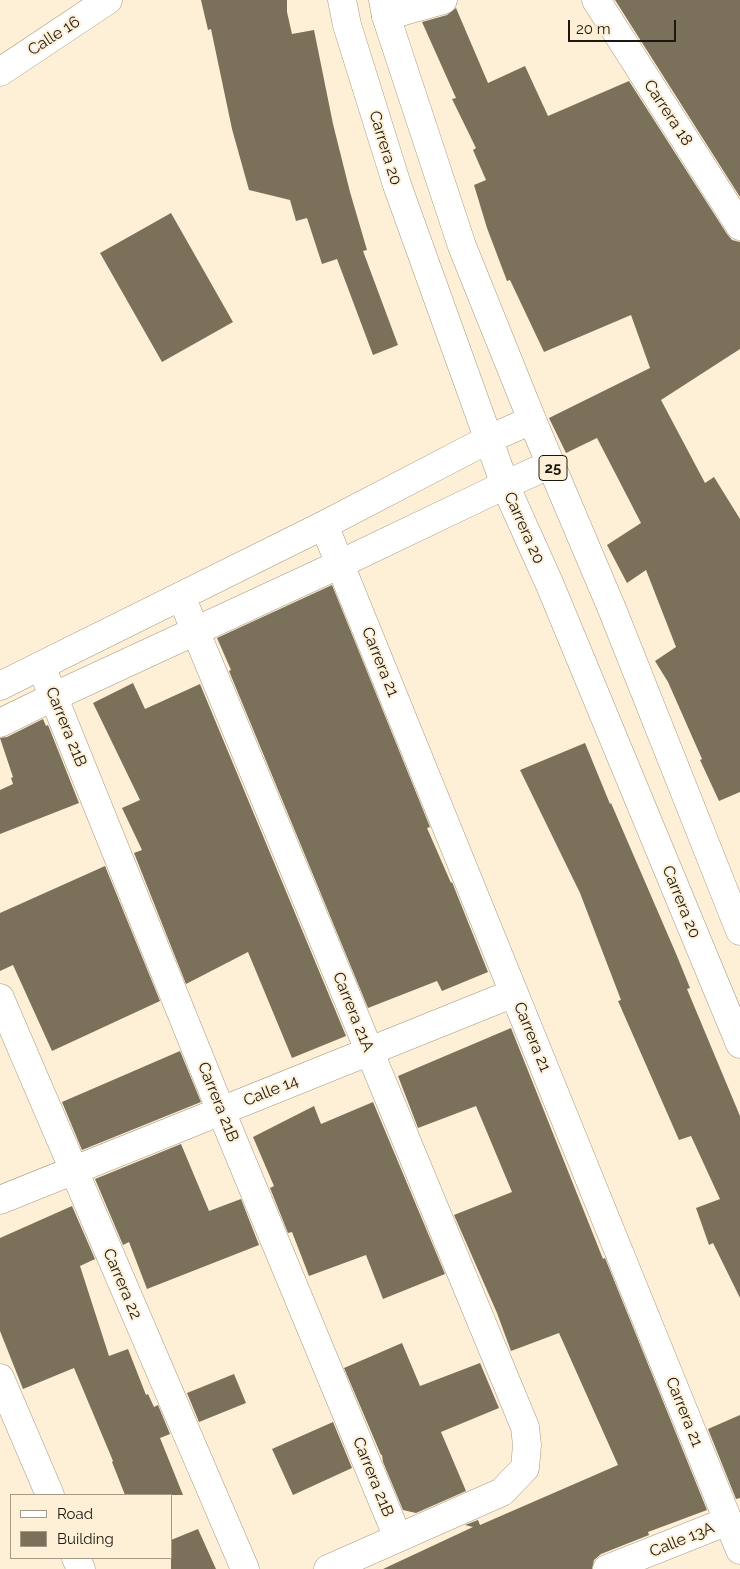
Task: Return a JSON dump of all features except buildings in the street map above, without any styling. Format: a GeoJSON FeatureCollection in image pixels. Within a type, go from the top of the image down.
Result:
{"type":"FeatureCollection","features":[{"type":"Feature","properties":{"kind":"street","name":"Calle 16"},"geometry":{"type":"LineString","coordinates":[[0,72],[108,0]]}},
{"type":"Feature","properties":{"kind":"street","name":"Carrera 20"},"geometry":{"type":"LineString","coordinates":[[342,0],[347,25],[397,185],[505,485],[550,585],[740,1044]]}},
{"type":"Feature","properties":{"kind":"street"},"geometry":{"type":"LineString","coordinates":[[385,8],[443,0]]}},
{"type":"Feature","properties":{"kind":"street","name":"Carrera 18"},"geometry":{"type":"LineString","coordinates":[[596,0],[740,226]]}},
{"type":"Feature","properties":{"kind":"street","name":"25"},"geometry":{"type":"LineString","coordinates":[[385,8],[462,246],[532,420],[612,609],[740,931]]}},
{"type":"Feature","properties":{"kind":"street"},"geometry":{"type":"LineString","coordinates":[[0,686],[324,525],[489,439],[532,420]]}},
{"type":"Feature","properties":{"kind":"street"},"geometry":{"type":"LineString","coordinates":[[0,723],[53,696],[340,564],[551,464]]}},
{"type":"Feature","properties":{"kind":"street","name":"Carrera 21"},"geometry":{"type":"LineString","coordinates":[[324,525],[740,1550]]}},
{"type":"Feature","properties":{"kind":"street","name":"Carrera 21A"},"geometry":{"type":"LineString","coordinates":[[181,596],[525,1427],[527,1446],[524,1468],[502,1492],[328,1569]]}},
{"type":"Feature","properties":{"kind":"street","name":"Carrera 21B"},"geometry":{"type":"LineString","coordinates":[[41,666],[221,1110],[398,1538]]}},
{"type":"Feature","properties":{"kind":"street","name":"Calle 14"},"geometry":{"type":"LineString","coordinates":[[0,1200],[514,993]]}},
{"type":"Feature","properties":{"kind":"street","name":"Carrera 22"},"geometry":{"type":"LineString","coordinates":[[0,998],[244,1569]]}},
{"type":"Feature","properties":{"kind":"street"},"geometry":{"type":"LineString","coordinates":[[0,1378],[50,1494]]}},
{"type":"Feature","properties":{"kind":"street","name":"Calle 13A"},"geometry":{"type":"LineString","coordinates":[[607,1569],[728,1520]]}}]}
